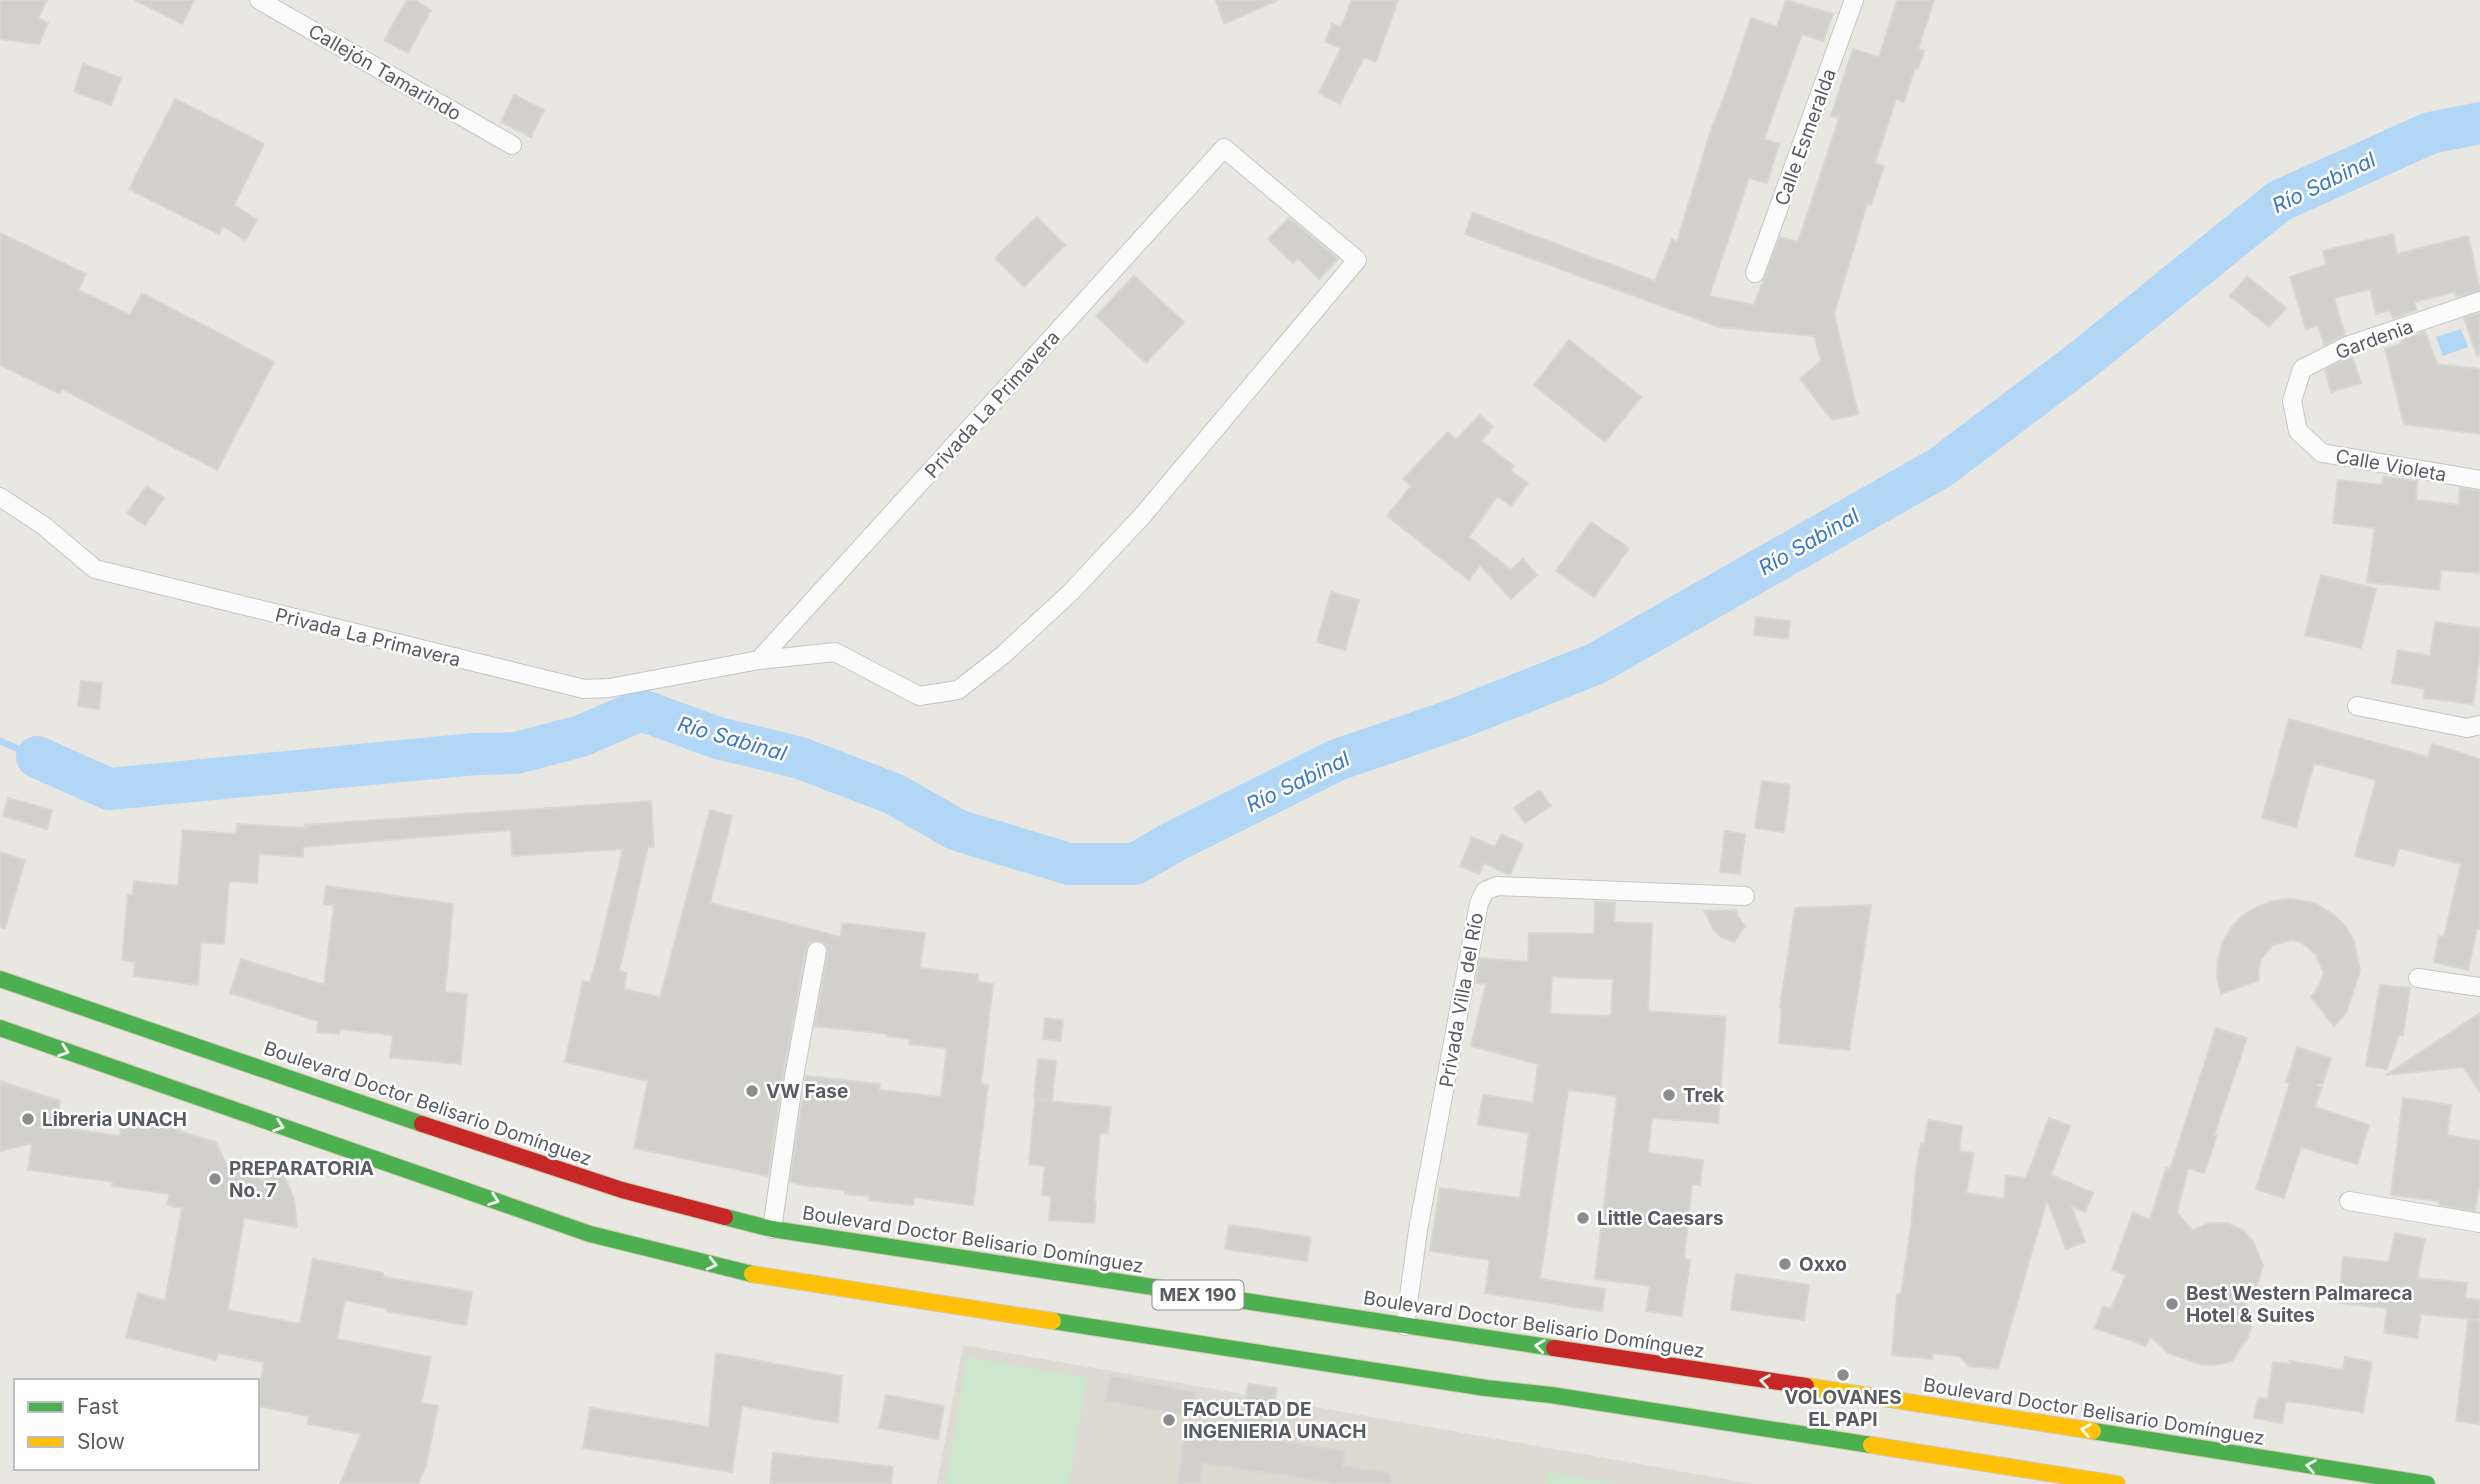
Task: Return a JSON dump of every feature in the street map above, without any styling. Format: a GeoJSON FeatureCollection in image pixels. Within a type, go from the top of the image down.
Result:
{"type":"FeatureCollection","features":[{"type":"Feature","properties":{"kind":"main road","name":"Boulevard Doctor Belisario Domínguez"},"geometry":{"type":"LineString","coordinates":[[0,979],[542,1165],[622,1190],[772,1229],[1405,1326],[1984,1419],[2427,1484]]}},
{"type":"Feature","properties":{"kind":"main road","name":"MEX 190"},"geometry":{"type":"LineString","coordinates":[[0,1028],[590,1234],[759,1276],[1422,1379],[1979,1455],[2117,1484]]}},
{"type":"Feature","properties":{"kind":"street","name":"Callejón Tamarindo"},"geometry":{"type":"LineString","coordinates":[[259,0],[512,145]]}},
{"type":"Feature","properties":{"kind":"street","name":"Calle Esmeralda"},"geometry":{"type":"LineString","coordinates":[[1755,273],[1854,0]]}},
{"type":"Feature","properties":{"kind":"street","name":"Privada La Primavera"},"geometry":{"type":"LineString","coordinates":[[0,497],[44,526],[95,569],[584,689],[608,688],[759,660],[835,652],[919,696],[958,690],[1003,655],[1071,592],[1143,515],[1357,260],[1224,148],[759,660]]}},
{"type":"Feature","properties":{"kind":"street","name":"Gardenia"},"geometry":{"type":"LineString","coordinates":[[2292,401],[2302,369],[2347,346],[2480,301]]}},
{"type":"Feature","properties":{"kind":"street","name":"Calle Violeta"},"geometry":{"type":"LineString","coordinates":[[2292,401],[2298,431],[2322,453],[2480,480]]}},
{"type":"Feature","properties":{"kind":"street"},"geometry":{"type":"LineString","coordinates":[[2357,706],[2476,731]]}},
{"type":"Feature","properties":{"kind":"street","name":"Privada Villa del Río"},"geometry":{"type":"LineString","coordinates":[[1405,1326],[1420,1218],[1479,903],[1485,891],[1497,886],[1745,896]]}},
{"type":"Feature","properties":{"kind":"street"},"geometry":{"type":"LineString","coordinates":[[772,1229],[817,951]]}},
{"type":"Feature","properties":{"kind":"street"},"geometry":{"type":"LineString","coordinates":[[2418,978],[2480,987]]}},
{"type":"Feature","properties":{"kind":"street"},"geometry":{"type":"LineString","coordinates":[[2349,1201],[2480,1223]]}},
{"type":"Feature","properties":{"kind":"shaded area","name":"FACULTAD DE INGENIERIA UNACH"},"geometry":{"type":"Polygon","coordinates":[[[963,1345],[1753,1484],[937,1484],[963,1345]]]}},
{"type":"Feature","properties":{"kind":"green space"},"geometry":{"type":"Polygon","coordinates":[[[967,1357],[1087,1378],[1069,1484],[945,1484],[967,1357]]]}},
{"type":"Feature","properties":{"kind":"green space"},"geometry":{"type":"Polygon","coordinates":[[[1547,1472],[1617,1484],[1545,1484],[1547,1472]]]}},
{"type":"Feature","properties":{"kind":"water"},"geometry":{"type":"Polygon","coordinates":[[[2461,329],[2468,347],[2443,356],[2436,337],[2461,329]]]}},
{"type":"Feature","properties":{"kind":"building"},"geometry":{"type":"Polygon","coordinates":[[[0,0],[47,0],[38,18],[48,23],[39,44],[0,39],[0,0]]]}},
{"type":"Feature","properties":{"kind":"building"},"geometry":{"type":"Polygon","coordinates":[[[135,0],[194,0],[182,24],[135,0]]]}},
{"type":"Feature","properties":{"kind":"building"},"geometry":{"type":"Polygon","coordinates":[[[407,0],[415,0],[431,10],[408,53],[384,40],[407,0]]]}},
{"type":"Feature","properties":{"kind":"building"},"geometry":{"type":"Polygon","coordinates":[[[1216,0],[1278,0],[1224,24],[1216,0]]]}},
{"type":"Feature","properties":{"kind":"building"},"geometry":{"type":"Polygon","coordinates":[[[1352,0],[1398,0],[1376,62],[1364,57],[1340,104],[1319,93],[1341,48],[1325,42],[1332,24],[1341,27],[1352,0]]]}},
{"type":"Feature","properties":{"kind":"building"},"geometry":{"type":"Polygon","coordinates":[[[1786,0],[1833,14],[1823,41],[1802,34],[1764,139],[1779,144],[1767,183],[1749,178],[1709,296],[1754,305],[1780,237],[1798,242],[1839,118],[1831,116],[1853,49],[1879,57],[1897,0],[1934,0],[1918,49],[1924,51],[1918,69],[1915,68],[1904,102],[1896,99],[1875,163],[1884,166],[1871,205],[1867,204],[1834,314],[1858,414],[1832,420],[1800,379],[1821,361],[1814,336],[1719,327],[1465,234],[1473,213],[1655,281],[1672,239],[1677,242],[1711,130],[1751,18],[1777,27],[1786,0]]]}},
{"type":"Feature","properties":{"kind":"building"},"geometry":{"type":"Polygon","coordinates":[[[83,64],[121,78],[111,105],[74,92],[83,64]]]}},
{"type":"Feature","properties":{"kind":"building"},"geometry":{"type":"Polygon","coordinates":[[[514,95],[544,110],[531,137],[501,122],[514,95]]]}},
{"type":"Feature","properties":{"kind":"building"},"geometry":{"type":"Polygon","coordinates":[[[175,99],[264,144],[234,205],[257,220],[245,240],[223,226],[219,234],[129,189],[175,99]]]}},
{"type":"Feature","properties":{"kind":"building"},"geometry":{"type":"Polygon","coordinates":[[[1037,217],[1065,245],[1024,287],[995,258],[1037,217]]]}},
{"type":"Feature","properties":{"kind":"building"},"geometry":{"type":"Polygon","coordinates":[[[1289,218],[1338,259],[1319,279],[1298,258],[1293,263],[1268,239],[1289,218]]]}},
{"type":"Feature","properties":{"kind":"building"},"geometry":{"type":"Polygon","coordinates":[[[0,233],[86,274],[78,290],[130,315],[142,293],[274,362],[217,470],[62,389],[60,394],[0,365],[0,233]]]}},
{"type":"Feature","properties":{"kind":"building"},"geometry":{"type":"Polygon","coordinates":[[[2393,234],[2397,254],[2468,236],[2480,290],[2456,297],[2455,292],[2414,302],[2417,310],[2393,318],[2390,310],[2376,314],[2370,289],[2334,298],[2345,335],[2324,345],[2318,325],[2306,329],[2290,277],[2326,265],[2323,251],[2393,234]]]}},
{"type":"Feature","properties":{"kind":"building"},"geometry":{"type":"Polygon","coordinates":[[[1134,276],[1184,322],[1146,363],[1096,316],[1134,276]]]}},
{"type":"Feature","properties":{"kind":"building"},"geometry":{"type":"Polygon","coordinates":[[[2247,276],[2286,308],[2269,327],[2230,296],[2247,276]]]}},
{"type":"Feature","properties":{"kind":"building"},"geometry":{"type":"Polygon","coordinates":[[[2480,313],[2480,355],[2477,356],[2464,318],[2480,313]]]}},
{"type":"Feature","properties":{"kind":"building"},"geometry":{"type":"Polygon","coordinates":[[[2425,332],[2437,364],[2480,369],[2480,434],[2404,424],[2385,349],[2425,332]]]}},
{"type":"Feature","properties":{"kind":"building"},"geometry":{"type":"Polygon","coordinates":[[[1569,340],[1641,397],[1605,442],[1534,385],[1569,340]]]}},
{"type":"Feature","properties":{"kind":"building"},"geometry":{"type":"Polygon","coordinates":[[[2352,356],[2361,383],[2331,392],[2325,370],[2352,356]]]}},
{"type":"Feature","properties":{"kind":"building"},"geometry":{"type":"Polygon","coordinates":[[[1480,415],[1493,427],[1481,441],[1514,466],[1511,471],[1528,483],[1511,506],[1497,496],[1469,537],[1511,570],[1523,559],[1537,575],[1511,599],[1480,565],[1469,580],[1387,516],[1411,486],[1403,479],[1448,432],[1456,440],[1480,415]]]}},
{"type":"Feature","properties":{"kind":"building"},"geometry":{"type":"Polygon","coordinates":[[[2383,477],[2417,481],[2416,500],[2459,505],[2460,488],[2480,491],[2480,573],[2441,570],[2439,590],[2367,582],[2375,528],[2333,523],[2338,480],[2382,485],[2383,477]]]}},
{"type":"Feature","properties":{"kind":"building"},"geometry":{"type":"Polygon","coordinates":[[[147,486],[164,498],[145,525],[127,513],[147,486]]]}},
{"type":"Feature","properties":{"kind":"building"},"geometry":{"type":"Polygon","coordinates":[[[1591,522],[1629,548],[1594,597],[1556,571],[1591,522]]]}},
{"type":"Feature","properties":{"kind":"building"},"geometry":{"type":"Polygon","coordinates":[[[2321,575],[2376,589],[2361,648],[2305,635],[2321,575]]]}},
{"type":"Feature","properties":{"kind":"building"},"geometry":{"type":"Polygon","coordinates":[[[1331,592],[1359,600],[1345,650],[1317,642],[1331,592]]]}},
{"type":"Feature","properties":{"kind":"building"},"geometry":{"type":"Polygon","coordinates":[[[1756,617],[1790,621],[1788,639],[1754,635],[1756,617]]]}},
{"type":"Feature","properties":{"kind":"building"},"geometry":{"type":"Polygon","coordinates":[[[2435,622],[2480,628],[2480,653],[2473,704],[2424,698],[2425,689],[2392,683],[2398,650],[2430,656],[2435,622]]]}},
{"type":"Feature","properties":{"kind":"building"},"geometry":{"type":"Polygon","coordinates":[[[81,681],[102,683],[99,709],[78,706],[81,681]]]}},
{"type":"Feature","properties":{"kind":"building"},"geometry":{"type":"Polygon","coordinates":[[[2289,719],[2428,757],[2432,744],[2480,759],[2480,929],[2477,928],[2468,970],[2434,962],[2439,936],[2444,937],[2461,864],[2399,848],[2394,866],[2355,856],[2376,780],[2314,763],[2296,827],[2262,818],[2289,719]]]}},
{"type":"Feature","properties":{"kind":"building"},"geometry":{"type":"Polygon","coordinates":[[[1762,781],[1790,785],[1784,832],[1755,828],[1762,781]]]}},
{"type":"Feature","properties":{"kind":"building"},"geometry":{"type":"Polygon","coordinates":[[[1540,790],[1551,806],[1525,823],[1514,808],[1540,790]]]}},
{"type":"Feature","properties":{"kind":"building"},"geometry":{"type":"Polygon","coordinates":[[[8,798],[52,810],[47,829],[3,816],[8,798]]]}},
{"type":"Feature","properties":{"kind":"building"},"geometry":{"type":"Polygon","coordinates":[[[651,801],[654,847],[648,847],[619,971],[627,973],[624,989],[660,997],[710,810],[732,816],[710,903],[841,937],[842,923],[925,933],[920,968],[978,975],[978,982],[993,984],[981,1084],[988,1085],[973,1205],[914,1197],[913,1205],[869,1200],[869,1196],[845,1194],[845,1190],[801,1185],[790,1181],[806,1076],[880,1084],[879,1090],[941,1097],[947,1048],[909,1044],[909,1039],[887,1036],[888,1034],[815,1026],[828,952],[825,943],[818,940],[809,943],[806,949],[768,1176],[634,1148],[648,1081],[565,1062],[583,981],[590,982],[595,966],[623,849],[512,856],[511,830],[303,847],[303,857],[259,854],[257,883],[229,881],[224,944],[201,942],[198,985],[134,976],[135,962],[122,960],[128,895],[133,895],[134,881],[178,886],[183,830],[236,834],[237,824],[306,828],[305,825],[651,801]]]}},
{"type":"Feature","properties":{"kind":"building"},"geometry":{"type":"Polygon","coordinates":[[[1725,831],[1745,834],[1740,874],[1720,872],[1725,831]]]}},
{"type":"Feature","properties":{"kind":"building"},"geometry":{"type":"Polygon","coordinates":[[[1501,834],[1523,844],[1510,875],[1484,863],[1479,874],[1460,866],[1472,837],[1495,847],[1501,834]]]}},
{"type":"Feature","properties":{"kind":"building"},"geometry":{"type":"Polygon","coordinates":[[[0,852],[25,860],[5,928],[0,927],[0,852]]]}},
{"type":"Feature","properties":{"kind":"building"},"geometry":{"type":"Polygon","coordinates":[[[326,886],[453,904],[445,992],[467,994],[461,1064],[390,1057],[393,1035],[340,1029],[339,1034],[317,1032],[318,1021],[230,993],[241,959],[324,985],[334,905],[324,904],[326,886]]]}},
{"type":"Feature","properties":{"kind":"building"},"geometry":{"type":"Polygon","coordinates":[[[2290,899],[2315,903],[2335,916],[2346,927],[2354,941],[2360,971],[2346,1013],[2334,1026],[2311,997],[2321,982],[2323,972],[2316,954],[2301,942],[2292,940],[2273,945],[2261,959],[2259,980],[2221,994],[2217,977],[2218,960],[2222,944],[2231,928],[2242,916],[2257,907],[2290,899]]]}},
{"type":"Feature","properties":{"kind":"building"},"geometry":{"type":"Polygon","coordinates":[[[1595,902],[1615,903],[1614,922],[1652,924],[1648,1011],[1726,1017],[1718,1123],[1652,1118],[1648,1153],[1703,1160],[1700,1185],[1692,1184],[1684,1259],[1690,1260],[1682,1316],[1646,1311],[1650,1286],[1595,1279],[1617,1096],[1568,1090],[1540,1279],[1605,1289],[1602,1311],[1485,1293],[1490,1260],[1430,1251],[1440,1188],[1520,1198],[1529,1133],[1478,1125],[1483,1095],[1533,1103],[1538,1064],[1471,1046],[1486,984],[1476,983],[1480,958],[1528,962],[1529,933],[1594,934],[1595,902]],[[1552,977],[1550,1014],[1611,1016],[1613,979],[1552,977]]]}},
{"type":"Feature","properties":{"kind":"building"},"geometry":{"type":"Polygon","coordinates":[[[1871,905],[1849,1050],[1779,1043],[1780,1007],[1795,908],[1871,905]]]}},
{"type":"Feature","properties":{"kind":"building"},"geometry":{"type":"Polygon","coordinates":[[[1736,910],[1745,926],[1734,942],[1721,937],[1714,930],[1704,911],[1736,910]]]}},
{"type":"Feature","properties":{"kind":"building"},"geometry":{"type":"Polygon","coordinates":[[[2380,985],[2410,988],[2403,1035],[2399,1035],[2387,1069],[2366,1066],[2380,985]]]}},
{"type":"Feature","properties":{"kind":"building"},"geometry":{"type":"Polygon","coordinates":[[[2480,1013],[2480,1092],[2463,1067],[2386,1075],[2480,1013]]]}},
{"type":"Feature","properties":{"kind":"building"},"geometry":{"type":"Polygon","coordinates":[[[1045,1018],[1063,1020],[1061,1041],[1043,1039],[1045,1018]]]}},
{"type":"Feature","properties":{"kind":"building"},"geometry":{"type":"Polygon","coordinates":[[[2216,1028],[2247,1038],[2204,1173],[2188,1168],[2177,1213],[2192,1230],[2210,1223],[2227,1223],[2243,1230],[2253,1241],[2263,1265],[2255,1291],[2244,1301],[2251,1311],[2253,1321],[2248,1337],[2232,1361],[2214,1365],[2199,1364],[2168,1353],[2150,1336],[2146,1346],[2095,1328],[2103,1307],[2111,1309],[2126,1275],[2112,1270],[2133,1212],[2150,1220],[2166,1168],[2170,1170],[2216,1028]]]}},
{"type":"Feature","properties":{"kind":"building"},"geometry":{"type":"Polygon","coordinates":[[[2297,1047],[2331,1058],[2323,1083],[2317,1084],[2322,1087],[2315,1107],[2369,1125],[2357,1164],[2301,1147],[2284,1198],[2256,1189],[2290,1083],[2286,1082],[2297,1047]]]}},
{"type":"Feature","properties":{"kind":"building"},"geometry":{"type":"Polygon","coordinates":[[[1038,1059],[1056,1061],[1052,1100],[1034,1098],[1038,1059]]]}},
{"type":"Feature","properties":{"kind":"building"},"geometry":{"type":"Polygon","coordinates":[[[0,1081],[60,1101],[55,1127],[120,1136],[122,1119],[179,1127],[179,1131],[216,1142],[229,1171],[240,1168],[249,1170],[262,1181],[282,1170],[294,1199],[297,1227],[244,1218],[228,1310],[300,1324],[313,1259],[383,1273],[383,1277],[472,1292],[466,1325],[387,1311],[388,1309],[345,1300],[337,1339],[431,1357],[421,1403],[438,1406],[426,1466],[418,1484],[340,1484],[361,1434],[308,1424],[309,1416],[259,1406],[264,1362],[218,1353],[216,1360],[126,1337],[138,1293],[165,1301],[182,1208],[167,1205],[170,1194],[112,1186],[113,1182],[28,1170],[32,1143],[0,1151],[0,1081]]]}},
{"type":"Feature","properties":{"kind":"building"},"geometry":{"type":"Polygon","coordinates":[[[2403,1098],[2451,1105],[2447,1135],[2480,1141],[2480,1183],[2475,1211],[2439,1205],[2439,1201],[2391,1195],[2403,1098]]]}},
{"type":"Feature","properties":{"kind":"building"},"geometry":{"type":"Polygon","coordinates":[[[1035,1100],[1111,1107],[1108,1134],[1100,1133],[1094,1223],[1049,1220],[1051,1196],[1042,1195],[1045,1166],[1029,1164],[1035,1100]]]}},
{"type":"Feature","properties":{"kind":"building"},"geometry":{"type":"Polygon","coordinates":[[[2049,1118],[2070,1126],[2051,1175],[2093,1193],[2085,1212],[2071,1206],[2085,1242],[2066,1249],[2047,1200],[1998,1369],[1969,1366],[1959,1356],[1933,1353],[1932,1359],[1892,1355],[1897,1294],[1901,1294],[1916,1170],[1928,1120],[1962,1126],[1959,1151],[1974,1153],[1966,1193],[2004,1199],[2006,1176],[2026,1178],[2049,1118]]]}},
{"type":"Feature","properties":{"kind":"building"},"geometry":{"type":"Polygon","coordinates":[[[1229,1225],[1311,1237],[1307,1261],[1225,1249],[1229,1225]]]}},
{"type":"Feature","properties":{"kind":"building"},"geometry":{"type":"Polygon","coordinates":[[[2395,1233],[2425,1239],[2417,1278],[2467,1283],[2465,1298],[2480,1300],[2480,1320],[2421,1314],[2417,1338],[2384,1333],[2387,1308],[2339,1303],[2343,1257],[2389,1262],[2395,1233]]]}},
{"type":"Feature","properties":{"kind":"building"},"geometry":{"type":"Polygon","coordinates":[[[1736,1274],[1809,1285],[1804,1320],[1731,1310],[1736,1274]]]}},
{"type":"Feature","properties":{"kind":"building"},"geometry":{"type":"Polygon","coordinates":[[[2468,1320],[2480,1321],[2480,1424],[2456,1421],[2468,1320]]]}},
{"type":"Feature","properties":{"kind":"building"},"geometry":{"type":"Polygon","coordinates":[[[716,1353],[842,1376],[838,1423],[742,1406],[732,1472],[583,1448],[590,1408],[709,1427],[716,1353]]]}},
{"type":"Feature","properties":{"kind":"building"},"geometry":{"type":"Polygon","coordinates":[[[2345,1357],[2372,1362],[2363,1412],[2286,1401],[2282,1423],[2254,1418],[2258,1398],[2268,1399],[2273,1362],[2290,1364],[2290,1361],[2343,1370],[2345,1357]]]}},
{"type":"Feature","properties":{"kind":"building"},"geometry":{"type":"Polygon","coordinates":[[[1110,1375],[1196,1392],[1192,1417],[1105,1401],[1110,1375]]]}},
{"type":"Feature","properties":{"kind":"building"},"geometry":{"type":"Polygon","coordinates":[[[1248,1384],[1277,1388],[1269,1439],[1345,1451],[1343,1466],[1391,1473],[1391,1484],[1340,1484],[1202,1463],[1200,1484],[1177,1484],[1186,1427],[1240,1435],[1248,1384]]]}},
{"type":"Feature","properties":{"kind":"building"},"geometry":{"type":"Polygon","coordinates":[[[886,1395],[944,1406],[938,1439],[879,1428],[886,1395]]]}},
{"type":"Feature","properties":{"kind":"building"},"geometry":{"type":"Polygon","coordinates":[[[773,1453],[893,1467],[891,1484],[770,1484],[773,1453]]]}},
{"type":"Feature","properties":{"kind":"waterway","name":"Río Sabinal"},"geometry":{"type":"LineString","coordinates":[[37,757],[109,789],[475,754],[516,753],[581,736],[641,710],[718,738],[800,758],[894,794],[957,830],[1069,864],[1135,864],[1175,841],[1337,760],[1456,719],[1595,664],[1941,467],[2080,362],[2279,201],[2430,133],[2480,123]]}},
{"type":"Feature","properties":{"kind":"waterway","name":"Río Sabinal"},"geometry":{"type":"LineString","coordinates":[[0,741],[37,757]]}},
{"type":"Feature","properties":{"kind":"traffic: fast"},"geometry":{"type":"LineString","coordinates":[[0,979],[422,1124]]}},
{"type":"Feature","properties":{"kind":"traffic: fast"},"geometry":{"type":"LineString","coordinates":[[0,1028],[590,1234],[752,1274]]}},
{"type":"Feature","properties":{"kind":"traffic: fast"},"geometry":{"type":"LineString","coordinates":[[725,1217],[772,1229],[1554,1348]]}},
{"type":"Feature","properties":{"kind":"traffic: fast"},"geometry":{"type":"LineString","coordinates":[[1053,1321],[1871,1445]]}},
{"type":"Feature","properties":{"kind":"traffic: fast"},"geometry":{"type":"LineString","coordinates":[[2093,1431],[2427,1484]]}},
{"type":"Feature","properties":{"kind":"traffic: slow"},"geometry":{"type":"LineString","coordinates":[[752,1274],[1053,1321]]}},
{"type":"Feature","properties":{"kind":"traffic: slow"},"geometry":{"type":"LineString","coordinates":[[1806,1386],[2093,1431]]}},
{"type":"Feature","properties":{"kind":"traffic: slow"},"geometry":{"type":"LineString","coordinates":[[1871,1445],[2117,1484]]}},
{"type":"Feature","properties":{"kind":"traffic: jam"},"geometry":{"type":"LineString","coordinates":[[422,1124],[622,1190],[725,1217]]}},
{"type":"Feature","properties":{"kind":"traffic: jam"},"geometry":{"type":"LineString","coordinates":[[1554,1348],[1806,1386]]}},
{"type":"Feature","properties":{"kind":"place","name":"VW Fase"},"geometry":{"type":"Point","coordinates":[752,1091]}},
{"type":"Feature","properties":{"kind":"place","name":"Trek"},"geometry":{"type":"Point","coordinates":[1669,1095]}},
{"type":"Feature","properties":{"kind":"place","name":"Libreria UNACH"},"geometry":{"type":"Point","coordinates":[28,1119]}},
{"type":"Feature","properties":{"kind":"place","name":"PREPARATORIA No. 7"},"geometry":{"type":"Point","coordinates":[215,1179]}},
{"type":"Feature","properties":{"kind":"place","name":"Little Caesars"},"geometry":{"type":"Point","coordinates":[1583,1218]}},
{"type":"Feature","properties":{"kind":"place","name":"Oxxo"},"geometry":{"type":"Point","coordinates":[1785,1264]}},
{"type":"Feature","properties":{"kind":"place","name":"Best Western Palmareca Hotel & Suites"},"geometry":{"type":"Point","coordinates":[2172,1304]}},
{"type":"Feature","properties":{"kind":"place","name":"VOLOVANES EL PAPI"},"geometry":{"type":"Point","coordinates":[1843,1375]}},
{"type":"Feature","properties":{"kind":"place","name":"FACULTAD DE INGENIERIA UNACH"},"geometry":{"type":"Point","coordinates":[1169,1420]}}]}
